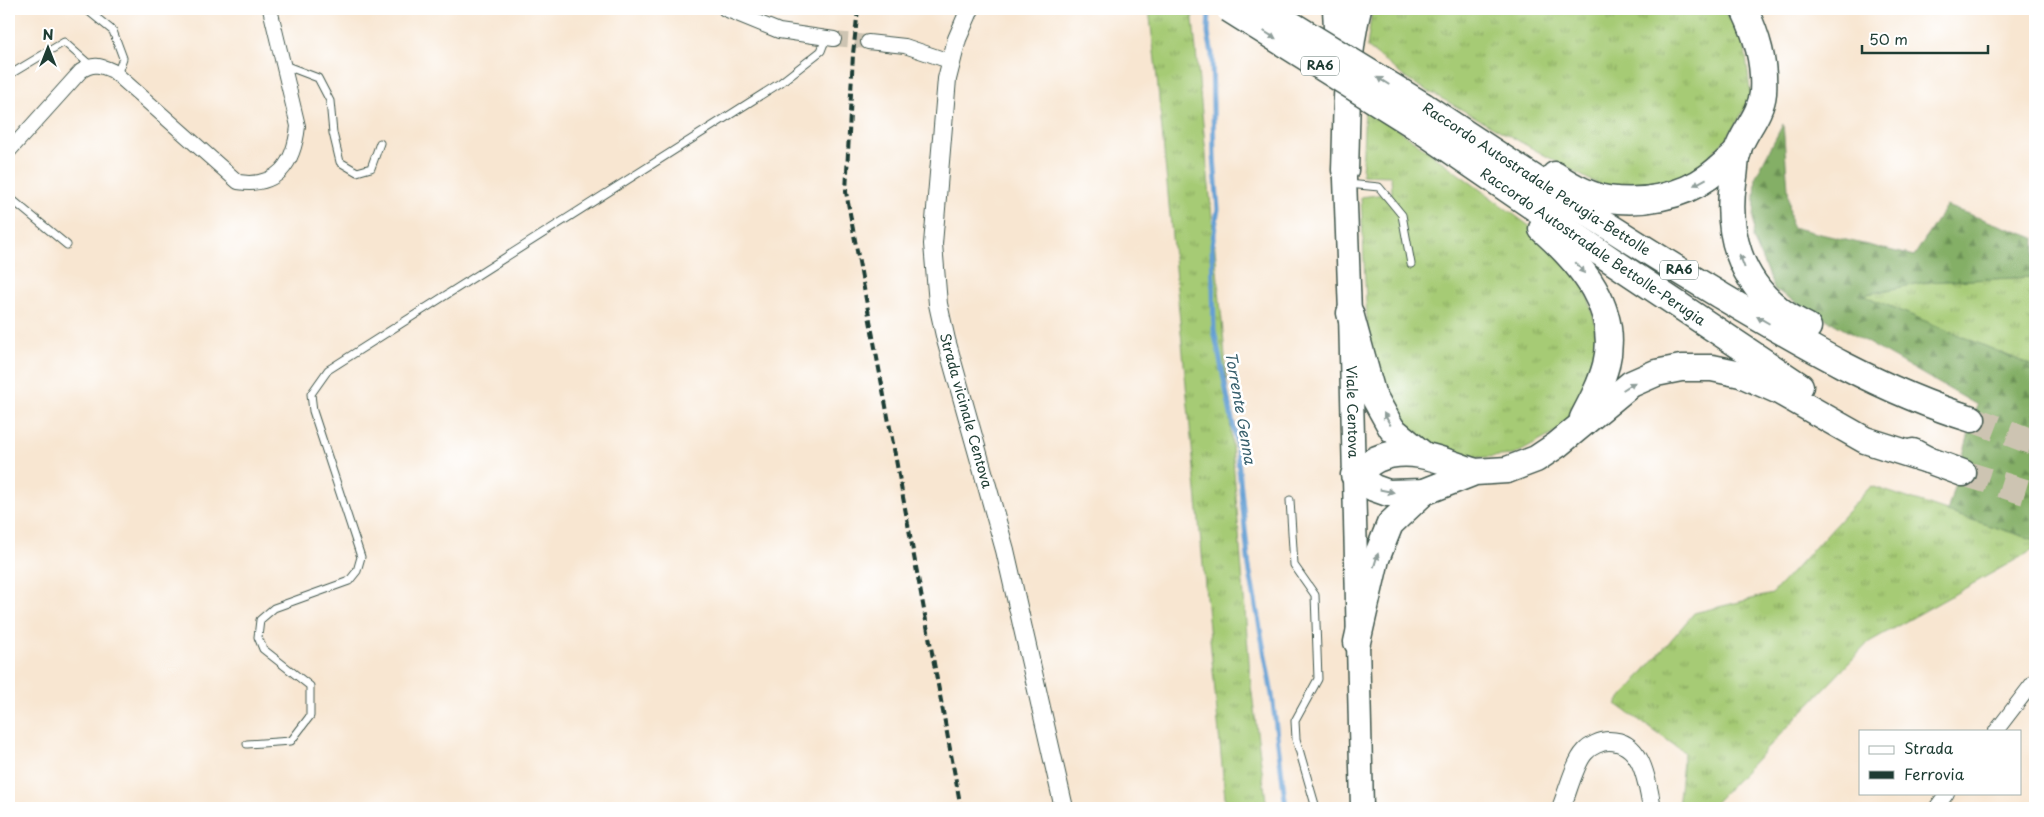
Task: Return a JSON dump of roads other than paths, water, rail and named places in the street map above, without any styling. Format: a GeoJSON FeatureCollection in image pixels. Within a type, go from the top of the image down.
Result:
{"type":"FeatureCollection","features":[{"type":"Feature","properties":{"kind":"highway","name":"Raccordo Autostradale Bettolle-Perugia"},"geometry":{"type":"LineString","coordinates":[[1228,9],[1420,121],[1753,356],[1844,414],[1928,460],[1963,473]]}},
{"type":"Feature","properties":{"kind":"highway","name":"Raccordo Autostradale Perugia-Bettolle"},"geometry":{"type":"LineString","coordinates":[[1266,9],[1420,121],[1617,233],[1760,319],[1853,371],[1947,412],[1972,419]]}},
{"type":"Feature","properties":{"kind":"highway"},"geometry":{"type":"LineString","coordinates":[[1420,121],[1469,122],[1570,185],[1606,199],[1635,201],[1659,197],[1686,189],[1707,178],[1738,152],[1753,122],[1763,95],[1762,60],[1755,33],[1744,9]]}},
{"type":"Feature","properties":{"kind":"highway"},"geometry":{"type":"LineString","coordinates":[[1339,10],[1353,26],[1347,107],[1345,177]]}},
{"type":"Feature","properties":{"kind":"highway"},"geometry":{"type":"LineString","coordinates":[[1420,121],[1456,164],[1539,226],[1565,250],[1593,284],[1603,308],[1608,337],[1606,364],[1596,392],[1578,427]]}},
{"type":"Feature","properties":{"kind":"highway","name":"RA6"},"geometry":{"type":"LineString","coordinates":[[1738,152],[1731,201],[1733,237],[1747,273],[1764,295],[1781,311],[1947,412]]}},
{"type":"Feature","properties":{"kind":"highway"},"geometry":{"type":"LineString","coordinates":[[1350,313],[1372,393],[1392,429],[1421,453],[1476,472]]}},
{"type":"Feature","properties":{"kind":"highway"},"geometry":{"type":"LineString","coordinates":[[1421,453],[1392,454],[1375,460],[1354,475],[1374,488],[1388,493],[1424,492],[1476,472],[1507,470],[1536,460],[1557,446],[1631,384],[1656,373],[1681,368],[1712,368],[1741,374],[1777,390],[1865,440],[1928,460]]}},
{"type":"Feature","properties":{"kind":"highway"},"geometry":{"type":"LineString","coordinates":[[1357,642],[1376,559],[1390,524],[1424,492]]}},
{"type":"Feature","properties":{"kind":"main road","name":"Viale Centova"},"geometry":{"type":"LineString","coordinates":[[1345,177],[1362,808]]}},
{"type":"Feature","properties":{"kind":"street"},"geometry":{"type":"LineString","coordinates":[[9,151],[69,82],[90,65],[101,65],[117,75],[238,182],[253,184],[267,181],[281,170],[289,160],[296,142],[298,126],[270,9]]}},
{"type":"Feature","properties":{"kind":"street"},"geometry":{"type":"LineString","coordinates":[[725,9],[779,32],[830,38]]}},
{"type":"Feature","properties":{"kind":"street","name":"Strada vicinale Centova"},"geometry":{"type":"LineString","coordinates":[[970,9],[957,39],[947,79],[933,244],[938,304],[1005,550],[1064,808]]}},
{"type":"Feature","properties":{"kind":"street"},"geometry":{"type":"LineString","coordinates":[[868,42],[905,46],[952,62]]}},
{"type":"Feature","properties":{"kind":"street"},"geometry":{"type":"LineString","coordinates":[[1997,730],[2035,680]]}},
{"type":"Feature","properties":{"kind":"street"},"geometry":{"type":"LineString","coordinates":[[1561,808],[1576,768],[1585,752],[1602,741],[1618,741],[1628,747],[1640,759],[1652,808]]}},
{"type":"Feature","properties":{"kind":"street"},"geometry":{"type":"LineString","coordinates":[[1936,808],[1946,794]]}},
{"type":"Feature","properties":{"kind":"lane"},"geometry":{"type":"LineString","coordinates":[[86,9],[114,31],[123,58],[117,75]]}},
{"type":"Feature","properties":{"kind":"lane"},"geometry":{"type":"LineString","coordinates":[[247,744],[292,740],[310,716],[310,686],[263,649],[258,637],[260,620],[274,608],[350,581],[358,571],[361,557],[313,411],[311,394],[328,370],[780,82],[821,51],[830,38]]}},
{"type":"Feature","properties":{"kind":"lane"},"geometry":{"type":"LineString","coordinates":[[9,75],[64,42],[90,65]]}},
{"type":"Feature","properties":{"kind":"lane"},"geometry":{"type":"LineString","coordinates":[[284,64],[318,78],[330,101],[333,133],[340,162],[357,172],[371,168],[380,142]]}},
{"type":"Feature","properties":{"kind":"lane"},"geometry":{"type":"LineString","coordinates":[[1345,177],[1379,187],[1402,215],[1411,264]]}},
{"type":"Feature","properties":{"kind":"lane"},"geometry":{"type":"LineString","coordinates":[[9,197],[67,245]]}},
{"type":"Feature","properties":{"kind":"lane"},"geometry":{"type":"LineString","coordinates":[[1290,500],[1294,565],[1315,595],[1318,679],[1295,721],[1296,739],[1316,808]]}},
{"type":"Feature","properties":{"kind":"waterway","name":"Torrente Genna"},"geometry":{"type":"LineString","coordinates":[[1209,9],[1208,33],[1212,54],[1214,156],[1218,209],[1212,245],[1214,330],[1236,439],[1249,567],[1272,695],[1286,808]]}},
{"type":"Feature","properties":{"kind":"tunnel"},"geometry":{"type":"LineString","coordinates":[[834,39],[868,42]]}},
{"type":"Feature","properties":{"kind":"tunnel"},"geometry":{"type":"LineString","coordinates":[[1972,419],[2035,443]]}},
{"type":"Feature","properties":{"kind":"tunnel"},"geometry":{"type":"LineString","coordinates":[[1963,473],[2035,495]]}},
{"type":"Feature","properties":{"kind":"railway"},"geometry":{"type":"LineString","coordinates":[[858,9],[853,54],[846,192],[961,808]]}}]}
